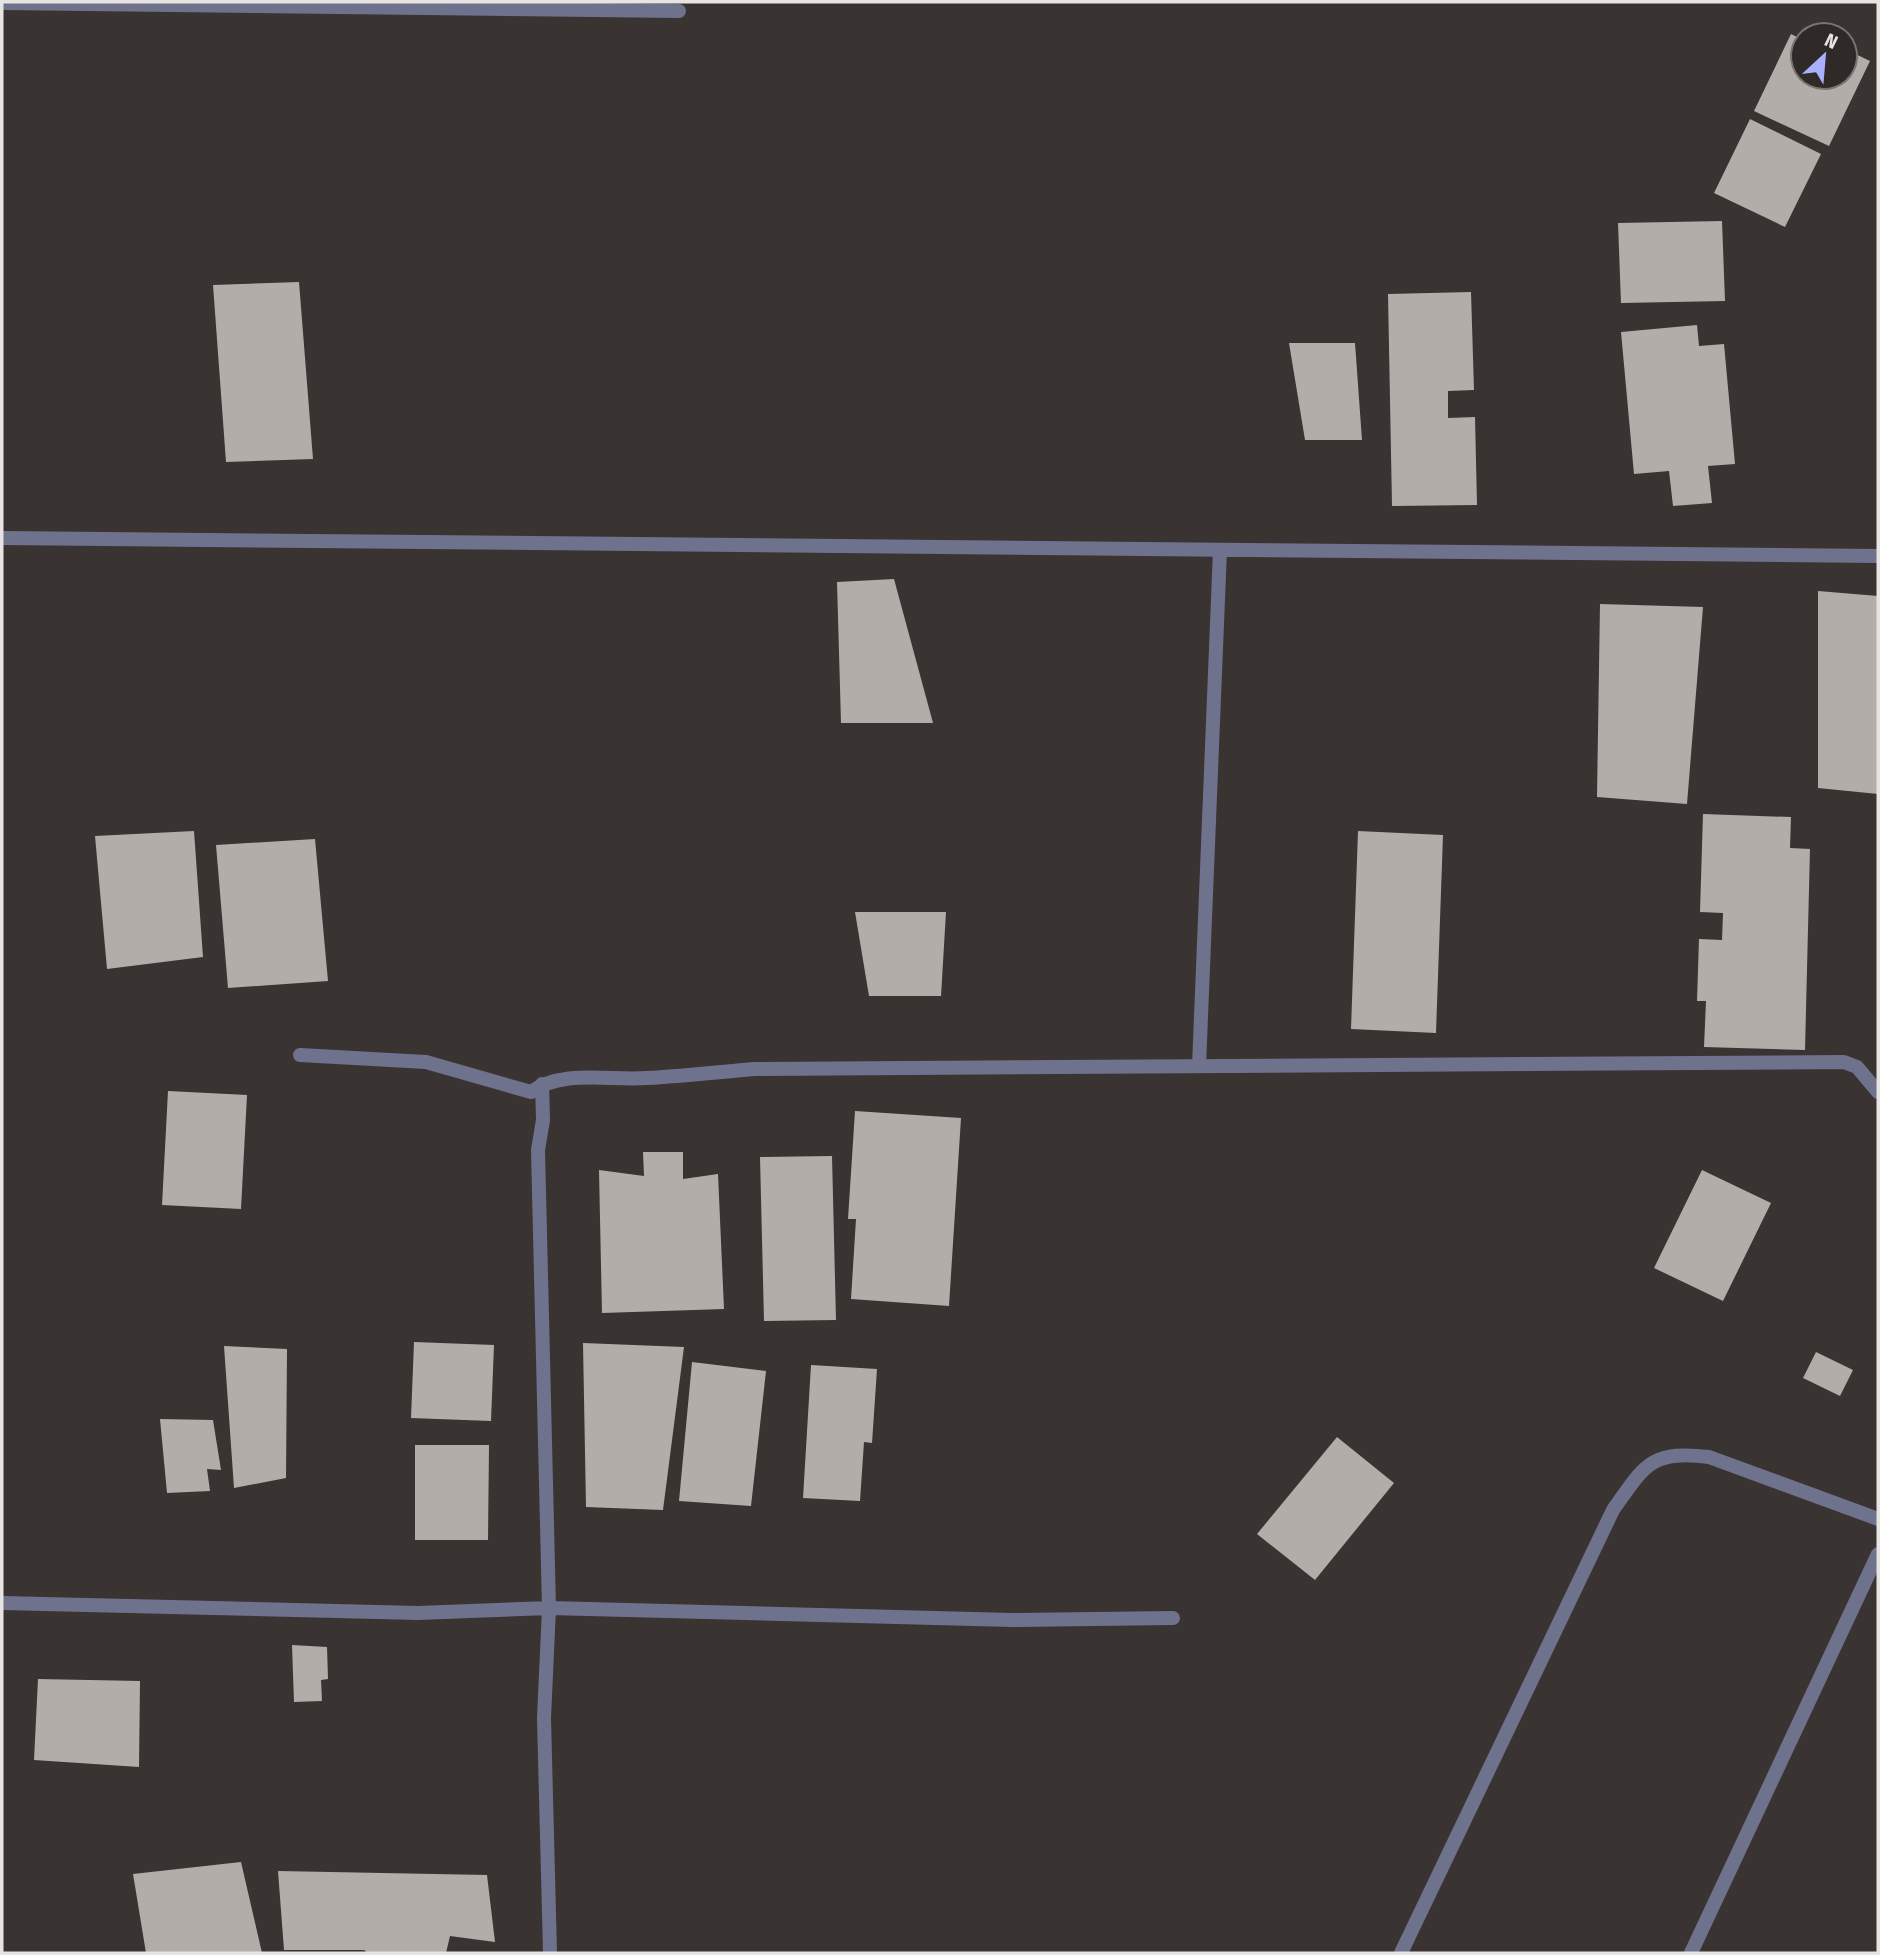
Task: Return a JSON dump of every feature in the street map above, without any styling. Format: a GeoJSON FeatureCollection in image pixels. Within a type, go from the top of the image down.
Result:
{"type":"FeatureCollection","features":[{"type":"Feature","properties":{"kind":"street"},"geometry":{"type":"LineString","coordinates":[[2,3],[679,11]]}},
{"type":"Feature","properties":{"kind":"street"},"geometry":{"type":"LineString","coordinates":[[2,538],[1878,556]]}},
{"type":"Feature","properties":{"kind":"street"},"geometry":{"type":"LineString","coordinates":[[1199,1066],[1220,550]]}},
{"type":"Feature","properties":{"kind":"street"},"geometry":{"type":"LineString","coordinates":[[300,1055],[426,1062],[531,1092],[542,1084],[580,1078],[643,1079],[755,1069],[1844,1062],[1857,1067],[1878,1092]]}},
{"type":"Feature","properties":{"kind":"street"},"geometry":{"type":"LineString","coordinates":[[542,1084],[543,1120],[538,1150],[550,1608],[544,1718],[550,1953]]}},
{"type":"Feature","properties":{"kind":"street"},"geometry":{"type":"LineString","coordinates":[[1401,1953],[1613,1510],[1635,1479],[1655,1460],[1680,1454],[1709,1457],[1878,1519]]}},
{"type":"Feature","properties":{"kind":"street"},"geometry":{"type":"LineString","coordinates":[[1696,1952],[1878,1555]]}},
{"type":"Feature","properties":{"kind":"street"},"geometry":{"type":"LineString","coordinates":[[2,1604],[418,1613],[550,1608],[1012,1620],[1173,1618]]}},
{"type":"Feature","properties":{"kind":"building"},"geometry":{"type":"Polygon","coordinates":[[[1789,38],[1789,91],[1856,91],[1829,146],[1754,111],[1789,38]]]}},
{"type":"Feature","properties":{"kind":"building"},"geometry":{"type":"Polygon","coordinates":[[[1859,56],[1870,61],[1859,84],[1859,56]]]}},
{"type":"Feature","properties":{"kind":"building"},"geometry":{"type":"Polygon","coordinates":[[[1750,119],[1821,154],[1785,227],[1714,193],[1750,119]]]}},
{"type":"Feature","properties":{"kind":"building"},"geometry":{"type":"Polygon","coordinates":[[[1722,221],[1725,301],[1621,303],[1618,223],[1722,221]]]}},
{"type":"Feature","properties":{"kind":"building"},"geometry":{"type":"Polygon","coordinates":[[[299,282],[313,459],[226,462],[213,285],[299,282]]]}},
{"type":"Feature","properties":{"kind":"building"},"geometry":{"type":"Polygon","coordinates":[[[1471,292],[1474,390],[1448,391],[1448,418],[1475,417],[1477,505],[1392,506],[1388,294],[1471,292]]]}},
{"type":"Feature","properties":{"kind":"building"},"geometry":{"type":"Polygon","coordinates":[[[1697,325],[1699,346],[1724,344],[1735,464],[1708,466],[1712,503],[1673,506],[1669,471],[1634,474],[1621,332],[1697,325]]]}},
{"type":"Feature","properties":{"kind":"building"},"geometry":{"type":"Polygon","coordinates":[[[1289,343],[1355,343],[1362,440],[1305,440],[1289,343]]]}},
{"type":"Feature","properties":{"kind":"building"},"geometry":{"type":"Polygon","coordinates":[[[894,579],[933,723],[841,723],[837,582],[894,579]]]}},
{"type":"Feature","properties":{"kind":"building"},"geometry":{"type":"Polygon","coordinates":[[[1818,591],[1878,596],[1878,794],[1818,788],[1818,591]]]}},
{"type":"Feature","properties":{"kind":"building"},"geometry":{"type":"Polygon","coordinates":[[[1600,604],[1703,607],[1687,804],[1597,797],[1600,604]]]}},
{"type":"Feature","properties":{"kind":"building"},"geometry":{"type":"Polygon","coordinates":[[[1703,814],[1791,817],[1790,848],[1810,849],[1805,1050],[1704,1047],[1706,1001],[1697,1001],[1699,939],[1722,940],[1723,913],[1700,912],[1703,814]]]}},
{"type":"Feature","properties":{"kind":"building"},"geometry":{"type":"Polygon","coordinates":[[[194,831],[203,957],[107,969],[95,836],[194,831]]]}},
{"type":"Feature","properties":{"kind":"building"},"geometry":{"type":"Polygon","coordinates":[[[1358,831],[1443,835],[1436,1033],[1351,1029],[1358,831]]]}},
{"type":"Feature","properties":{"kind":"building"},"geometry":{"type":"Polygon","coordinates":[[[315,839],[328,981],[228,988],[216,845],[315,839]]]}},
{"type":"Feature","properties":{"kind":"building"},"geometry":{"type":"Polygon","coordinates":[[[855,912],[946,912],[941,996],[869,996],[855,912]]]}},
{"type":"Feature","properties":{"kind":"building"},"geometry":{"type":"Polygon","coordinates":[[[168,1091],[247,1095],[241,1209],[162,1205],[168,1091]]]}},
{"type":"Feature","properties":{"kind":"building"},"geometry":{"type":"Polygon","coordinates":[[[855,1111],[961,1118],[949,1306],[851,1299],[856,1219],[848,1219],[855,1111]]]}},
{"type":"Feature","properties":{"kind":"building"},"geometry":{"type":"Polygon","coordinates":[[[643,1152],[683,1152],[683,1179],[718,1174],[724,1309],[602,1313],[599,1170],[644,1176],[643,1152]]]}},
{"type":"Feature","properties":{"kind":"building"},"geometry":{"type":"Polygon","coordinates":[[[832,1156],[836,1320],[764,1321],[760,1157],[832,1156]]]}},
{"type":"Feature","properties":{"kind":"building"},"geometry":{"type":"Polygon","coordinates":[[[1702,1170],[1771,1203],[1723,1301],[1654,1268],[1702,1170]]]}},
{"type":"Feature","properties":{"kind":"building"},"geometry":{"type":"Polygon","coordinates":[[[414,1342],[494,1345],[491,1421],[411,1418],[414,1342]]]}},
{"type":"Feature","properties":{"kind":"building"},"geometry":{"type":"Polygon","coordinates":[[[583,1343],[684,1347],[663,1510],[586,1507],[583,1343]]]}},
{"type":"Feature","properties":{"kind":"building"},"geometry":{"type":"Polygon","coordinates":[[[224,1346],[287,1349],[286,1478],[234,1488],[224,1346]]]}},
{"type":"Feature","properties":{"kind":"building"},"geometry":{"type":"Polygon","coordinates":[[[1816,1352],[1853,1370],[1840,1396],[1803,1378],[1816,1352]]]}},
{"type":"Feature","properties":{"kind":"building"},"geometry":{"type":"Polygon","coordinates":[[[692,1362],[766,1371],[751,1506],[679,1501],[692,1362]]]}},
{"type":"Feature","properties":{"kind":"building"},"geometry":{"type":"Polygon","coordinates":[[[811,1365],[877,1369],[872,1443],[864,1442],[860,1501],[803,1498],[811,1365]]]}},
{"type":"Feature","properties":{"kind":"building"},"geometry":{"type":"Polygon","coordinates":[[[160,1419],[213,1420],[221,1470],[207,1469],[210,1491],[167,1493],[160,1419]]]}},
{"type":"Feature","properties":{"kind":"building"},"geometry":{"type":"Polygon","coordinates":[[[1337,1437],[1394,1483],[1315,1580],[1257,1534],[1337,1437]]]}},
{"type":"Feature","properties":{"kind":"building"},"geometry":{"type":"Polygon","coordinates":[[[415,1445],[489,1445],[488,1540],[415,1540],[415,1445]]]}},
{"type":"Feature","properties":{"kind":"building"},"geometry":{"type":"Polygon","coordinates":[[[292,1645],[327,1647],[328,1679],[321,1680],[322,1701],[294,1702],[292,1645]]]}},
{"type":"Feature","properties":{"kind":"building"},"geometry":{"type":"Polygon","coordinates":[[[38,1679],[140,1681],[139,1767],[34,1760],[38,1679]]]}},
{"type":"Feature","properties":{"kind":"building"},"geometry":{"type":"Polygon","coordinates":[[[241,1862],[262,1953],[146,1953],[133,1874],[241,1862]]]}},
{"type":"Feature","properties":{"kind":"building"},"geometry":{"type":"Polygon","coordinates":[[[278,1871],[487,1875],[495,1942],[450,1936],[446,1953],[284,1950],[278,1871]]]}}]}
